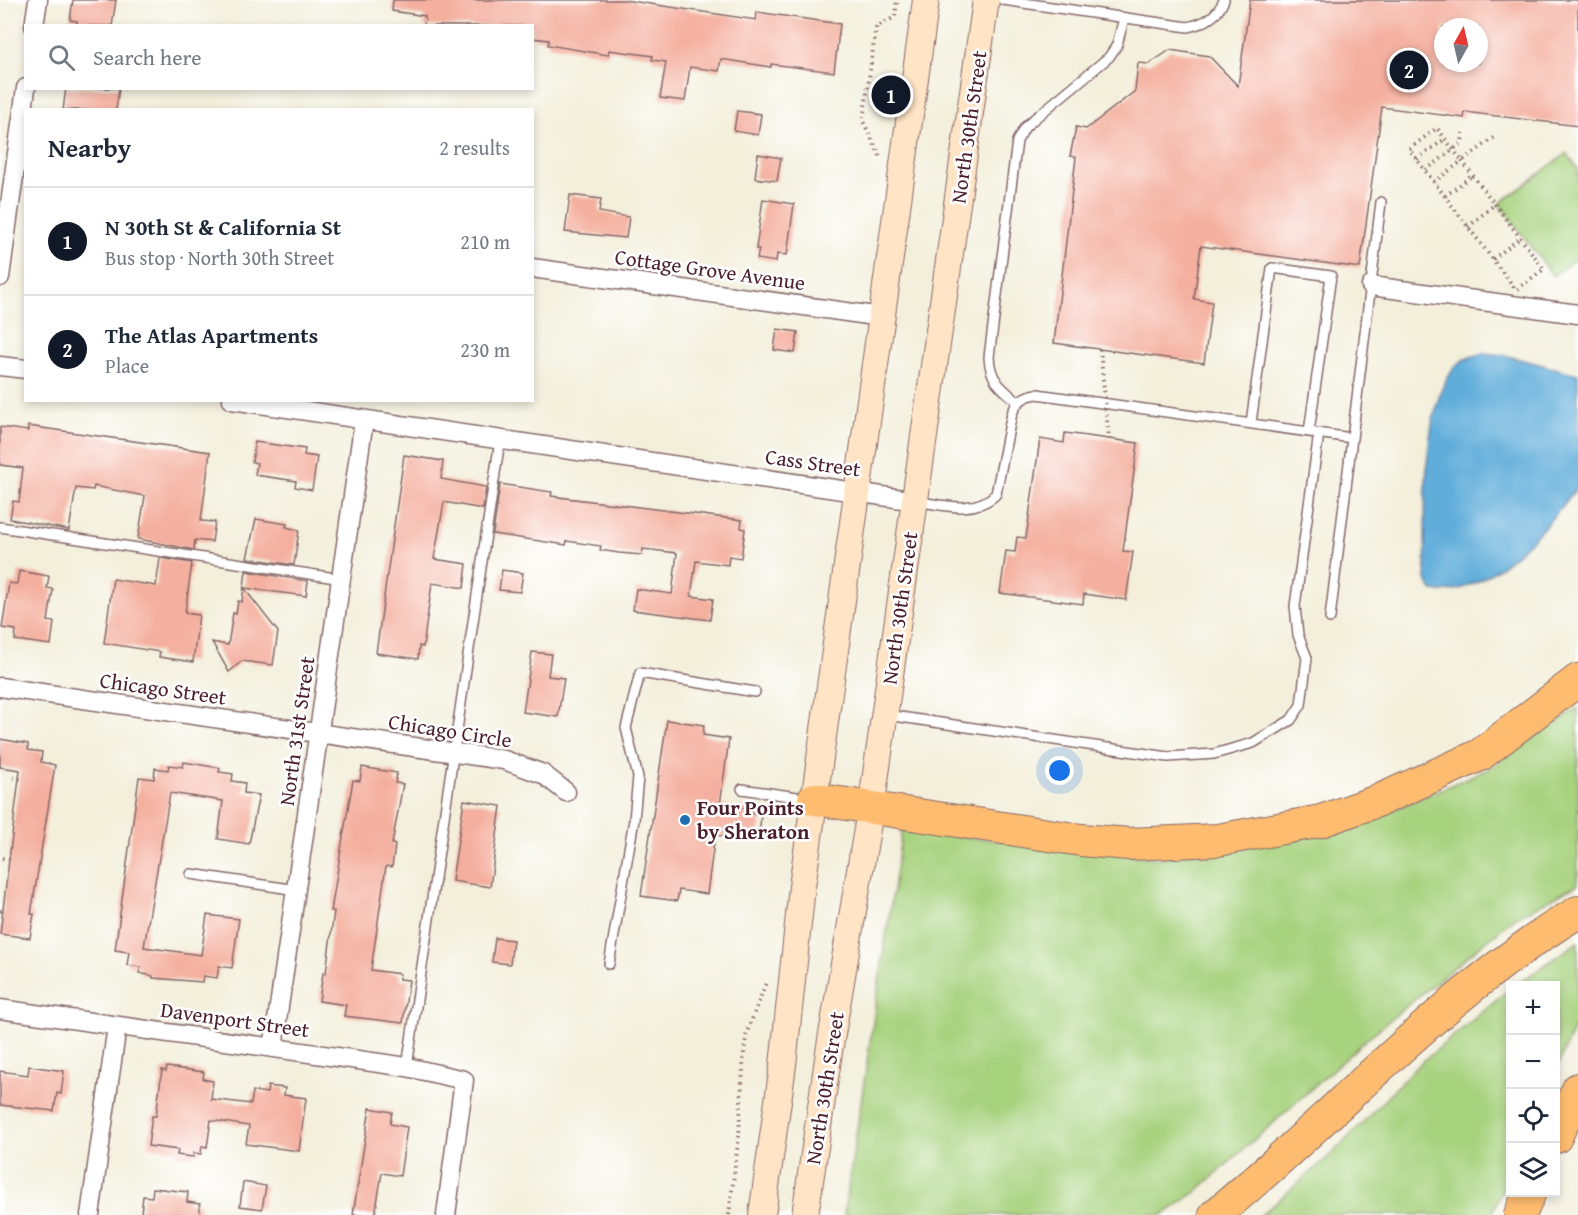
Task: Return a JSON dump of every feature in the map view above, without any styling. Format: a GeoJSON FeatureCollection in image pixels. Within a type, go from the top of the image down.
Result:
{"type":"FeatureCollection","features":[{"type":"Feature","properties":{"kind":"highway"},"geometry":{"type":"LineString","coordinates":[[814,800],[1081,840],[1129,844],[1218,840],[1321,821],[1370,804],[1480,755],[1578,680]]}},
{"type":"Feature","properties":{"kind":"highway"},"geometry":{"type":"LineString","coordinates":[[1215,1215],[1444,1009],[1505,960],[1578,912]]}},
{"type":"Feature","properties":{"kind":"highway"},"geometry":{"type":"LineString","coordinates":[[1560,1128],[1578,1089]]}},
{"type":"Feature","properties":{"kind":"highway"},"geometry":{"type":"LineString","coordinates":[[1520,1215],[1528,1197]]}},
{"type":"Feature","properties":{"kind":"main road","name":"North 30th Street"},"geometry":{"type":"LineString","coordinates":[[762,1215],[778,1107],[814,800],[926,0]]}},
{"type":"Feature","properties":{"kind":"main road","name":"North 30th Street"},"geometry":{"type":"LineString","coordinates":[[806,1215],[829,1052],[885,715],[987,0]]}},
{"type":"Feature","properties":{"kind":"street"},"geometry":{"type":"LineString","coordinates":[[34,24],[38,0]]}},
{"type":"Feature","properties":{"kind":"street"},"geometry":{"type":"LineString","coordinates":[[0,277],[26,90]]}},
{"type":"Feature","properties":{"kind":"street","name":"Cottage Grove Avenue"},"geometry":{"type":"LineString","coordinates":[[534,268],[882,316]]}},
{"type":"Feature","properties":{"kind":"street"},"geometry":{"type":"LineString","coordinates":[[1371,286],[1578,314]]}},
{"type":"Feature","properties":{"kind":"street"},"geometry":{"type":"LineString","coordinates":[[0,366],[24,369]]}},
{"type":"Feature","properties":{"kind":"street","name":"Cass Street"},"geometry":{"type":"LineString","coordinates":[[245,402],[916,501]]}},
{"type":"Feature","properties":{"kind":"street","name":"North 31st Street"},"geometry":{"type":"LineString","coordinates":[[273,1048],[364,420]]}},
{"type":"Feature","properties":{"kind":"street","name":"Chicago Street"},"geometry":{"type":"LineString","coordinates":[[0,687],[320,735]]}},
{"type":"Feature","properties":{"kind":"street","name":"Chicago Circle"},"geometry":{"type":"LineString","coordinates":[[320,735],[504,760],[531,767],[566,792]]}},
{"type":"Feature","properties":{"kind":"street","name":"Davenport Street"},"geometry":{"type":"LineString","coordinates":[[0,1009],[407,1067],[464,1080],[446,1215]]}},
{"type":"Feature","properties":{"kind":"street"},"geometry":{"type":"LineString","coordinates":[[90,1215],[117,1026]]}},
{"type":"Feature","properties":{"kind":"lane"},"geometry":{"type":"LineString","coordinates":[[1003,0],[1188,27],[1210,19],[1224,0]]}},
{"type":"Feature","properties":{"kind":"lane"},"geometry":{"type":"LineString","coordinates":[[1124,18],[1117,45],[1109,57],[1025,127],[1017,141],[989,357],[990,370],[995,382],[1018,402],[1026,395],[1037,394],[1352,438]]}},
{"type":"Feature","properties":{"kind":"lane"},"geometry":{"type":"LineString","coordinates":[[1330,618],[1381,202]]}},
{"type":"Feature","properties":{"kind":"lane"},"geometry":{"type":"LineString","coordinates":[[885,715],[1168,757],[1214,754],[1253,743],[1290,720],[1301,705],[1307,658],[1298,635],[1295,606],[1331,276],[1272,268],[1251,423]]}},
{"type":"Feature","properties":{"kind":"lane","name":"Cass Street"},"geometry":{"type":"LineString","coordinates":[[916,501],[972,507],[983,504],[996,494],[1012,413],[1018,402]]}},
{"type":"Feature","properties":{"kind":"lane"},"geometry":{"type":"LineString","coordinates":[[407,1067],[500,440]]}},
{"type":"Feature","properties":{"kind":"lane"},"geometry":{"type":"LineString","coordinates":[[0,527],[342,579]]}},
{"type":"Feature","properties":{"kind":"lane"},"geometry":{"type":"LineString","coordinates":[[609,964],[634,820],[638,777],[626,728],[640,673],[755,692]]}},
{"type":"Feature","properties":{"kind":"lane"},"geometry":{"type":"LineString","coordinates":[[742,789],[814,800]]}},
{"type":"Feature","properties":{"kind":"lane"},"geometry":{"type":"LineString","coordinates":[[191,874],[297,890]]}},
{"type":"Feature","properties":{"kind":"path"},"geometry":{"type":"LineString","coordinates":[[896,17],[897,0]]}},
{"type":"Feature","properties":{"kind":"path"},"geometry":{"type":"LineString","coordinates":[[1437,128],[1453,150],[1544,269],[1516,290],[1409,149],[1437,128]]}},
{"type":"Feature","properties":{"kind":"path"},"geometry":{"type":"LineString","coordinates":[[1426,170],[1462,143],[1463,133]]}},
{"type":"Feature","properties":{"kind":"path"},"geometry":{"type":"LineString","coordinates":[[1434,182],[1494,138]]}},
{"type":"Feature","properties":{"kind":"path"},"geometry":{"type":"LineString","coordinates":[[1417,159],[1445,139]]}},
{"type":"Feature","properties":{"kind":"path"},"geometry":{"type":"LineString","coordinates":[[1445,196],[1473,176]]}},
{"type":"Feature","properties":{"kind":"path"},"geometry":{"type":"LineString","coordinates":[[1468,227],[1495,204]]}},
{"type":"Feature","properties":{"kind":"path"},"geometry":{"type":"LineString","coordinates":[[1493,259],[1520,238]]}},
{"type":"Feature","properties":{"kind":"path"},"geometry":{"type":"LineString","coordinates":[[1100,349],[1109,439]]}},
{"type":"Feature","properties":{"kind":"path"},"geometry":{"type":"LineString","coordinates":[[13,778],[22,779]]}},
{"type":"Feature","properties":{"kind":"path"},"geometry":{"type":"LineString","coordinates":[[2,858],[10,859]]}},
{"type":"Feature","properties":{"kind":"green space"},"geometry":{"type":"Polygon","coordinates":[[[1567,153],[1578,169],[1578,257],[1553,276],[1499,204],[1567,153]]]}},
{"type":"Feature","properties":{"kind":"green space"},"geometry":{"type":"Polygon","coordinates":[[[1578,708],[1578,884],[1513,919],[1369,1037],[1196,1192],[1163,1215],[844,1215],[902,830],[1159,858],[1344,831],[1490,768],[1578,708]]]}},
{"type":"Feature","properties":{"kind":"green space"},"geometry":{"type":"Polygon","coordinates":[[[1578,942],[1578,1018],[1560,1061],[1560,981],[1522,981],[1578,942]]]}},
{"type":"Feature","properties":{"kind":"green space"},"geometry":{"type":"Polygon","coordinates":[[[1506,992],[1506,1181],[1491,1215],[1261,1215],[1334,1152],[1416,1067],[1506,992]]]}},
{"type":"Feature","properties":{"kind":"water"},"geometry":{"type":"Polygon","coordinates":[[[1484,353],[1504,355],[1578,374],[1578,486],[1551,520],[1494,572],[1473,584],[1452,591],[1432,591],[1426,579],[1425,528],[1427,463],[1431,430],[1438,401],[1448,377],[1462,361],[1484,353]]]}},
{"type":"Feature","properties":{"kind":"building"},"geometry":{"type":"Polygon","coordinates":[[[73,0],[116,0],[112,24],[77,24],[77,21],[70,20],[73,0]]]}},
{"type":"Feature","properties":{"kind":"building"},"geometry":{"type":"Polygon","coordinates":[[[393,0],[624,0],[756,20],[757,12],[840,24],[834,72],[771,64],[771,67],[721,59],[719,71],[690,67],[685,101],[660,98],[666,62],[652,60],[653,56],[609,50],[608,55],[548,45],[549,40],[534,38],[534,24],[424,24],[425,16],[392,11],[393,0]]]}},
{"type":"Feature","properties":{"kind":"building"},"geometry":{"type":"Polygon","coordinates":[[[1250,0],[1578,0],[1578,126],[1465,112],[1464,118],[1382,107],[1360,268],[1201,246],[1194,299],[1212,302],[1204,363],[1054,343],[1076,157],[1070,156],[1076,127],[1086,129],[1135,91],[1138,63],[1149,64],[1170,50],[1209,56],[1238,86],[1250,0]]]}},
{"type":"Feature","properties":{"kind":"building"},"geometry":{"type":"Polygon","coordinates":[[[66,90],[119,90],[116,108],[63,108],[66,90]]]}},
{"type":"Feature","properties":{"kind":"building"},"geometry":{"type":"Polygon","coordinates":[[[737,111],[761,114],[758,135],[734,131],[737,111]]]}},
{"type":"Feature","properties":{"kind":"building"},"geometry":{"type":"Polygon","coordinates":[[[758,154],[781,158],[777,181],[755,178],[758,154]]]}},
{"type":"Feature","properties":{"kind":"building"},"geometry":{"type":"Polygon","coordinates":[[[570,195],[601,199],[599,212],[629,217],[626,238],[565,232],[570,195]]]}},
{"type":"Feature","properties":{"kind":"building"},"geometry":{"type":"Polygon","coordinates":[[[763,199],[794,204],[787,255],[777,254],[776,262],[757,259],[759,249],[756,249],[763,199]]]}},
{"type":"Feature","properties":{"kind":"building"},"geometry":{"type":"Polygon","coordinates":[[[777,329],[798,332],[795,353],[774,350],[777,329]]]}},
{"type":"Feature","properties":{"kind":"building"},"geometry":{"type":"Polygon","coordinates":[[[28,426],[210,452],[201,521],[215,522],[212,542],[195,540],[194,550],[138,539],[145,496],[94,486],[93,490],[76,488],[69,530],[10,519],[13,501],[19,502],[23,468],[0,465],[0,427],[28,431],[28,426]]]}},
{"type":"Feature","properties":{"kind":"building"},"geometry":{"type":"Polygon","coordinates":[[[1065,433],[1138,443],[1123,551],[1133,552],[1126,600],[1084,594],[1083,604],[1000,593],[1006,551],[1015,552],[1017,537],[1026,538],[1040,439],[1064,443],[1065,433]]]}},
{"type":"Feature","properties":{"kind":"building"},"geometry":{"type":"Polygon","coordinates":[[[255,442],[305,449],[304,455],[317,457],[312,490],[295,487],[296,481],[255,475],[257,463],[252,462],[255,442]]]}},
{"type":"Feature","properties":{"kind":"building"},"geometry":{"type":"Polygon","coordinates":[[[404,455],[443,461],[441,479],[486,487],[483,509],[444,502],[434,559],[467,564],[464,588],[432,583],[423,647],[419,646],[418,659],[376,653],[404,455]]]}},
{"type":"Feature","properties":{"kind":"building"},"geometry":{"type":"Polygon","coordinates":[[[500,484],[552,492],[551,496],[742,520],[741,528],[745,529],[741,558],[729,556],[728,565],[696,561],[691,596],[713,599],[710,620],[633,610],[636,589],[672,594],[677,553],[643,549],[642,555],[619,553],[600,550],[601,546],[567,541],[566,545],[493,534],[500,484]]]}},
{"type":"Feature","properties":{"kind":"building"},"geometry":{"type":"Polygon","coordinates":[[[256,519],[287,524],[286,527],[299,530],[294,565],[247,558],[256,519]]]}},
{"type":"Feature","properties":{"kind":"building"},"geometry":{"type":"Polygon","coordinates":[[[160,558],[192,563],[185,613],[199,615],[193,662],[159,657],[160,652],[104,643],[113,579],[156,586],[160,558]]]}},
{"type":"Feature","properties":{"kind":"building"},"geometry":{"type":"Polygon","coordinates":[[[502,570],[523,573],[520,592],[499,590],[502,570]]]}},
{"type":"Feature","properties":{"kind":"building"},"geometry":{"type":"Polygon","coordinates":[[[19,571],[49,576],[47,588],[53,589],[48,621],[54,622],[51,645],[15,640],[16,630],[2,628],[9,583],[17,584],[19,571]]]}},
{"type":"Feature","properties":{"kind":"building"},"geometry":{"type":"Polygon","coordinates":[[[246,571],[308,581],[306,596],[244,588],[278,632],[273,665],[242,661],[229,672],[212,642],[228,645],[233,613],[236,614],[238,601],[242,602],[246,571]]]}},
{"type":"Feature","properties":{"kind":"building"},"geometry":{"type":"Polygon","coordinates":[[[532,652],[551,654],[548,676],[564,678],[558,717],[523,712],[532,652]]]}},
{"type":"Feature","properties":{"kind":"building","name":"Four Points by Sheraton"},"geometry":{"type":"Polygon","coordinates":[[[667,720],[704,725],[703,735],[729,739],[720,805],[749,809],[749,813],[761,815],[759,837],[746,835],[746,839],[715,835],[707,894],[679,890],[677,901],[641,896],[667,720]]]}},
{"type":"Feature","properties":{"kind":"building"},"geometry":{"type":"Polygon","coordinates":[[[0,739],[28,744],[28,750],[42,752],[41,762],[55,765],[31,914],[34,914],[30,938],[0,934],[20,770],[0,767],[0,739]]]}},
{"type":"Feature","properties":{"kind":"building"},"geometry":{"type":"Polygon","coordinates":[[[184,762],[220,768],[219,772],[233,774],[232,781],[245,783],[244,793],[259,795],[249,844],[218,839],[223,801],[170,793],[144,947],[201,955],[207,915],[239,919],[232,968],[219,966],[217,978],[203,976],[202,982],[153,978],[153,976],[139,973],[141,967],[127,965],[129,952],[115,950],[139,777],[154,779],[155,768],[168,770],[169,765],[183,767],[184,762]]]}},
{"type":"Feature","properties":{"kind":"building"},"geometry":{"type":"Polygon","coordinates":[[[362,767],[397,773],[395,783],[403,784],[392,844],[395,845],[392,867],[386,866],[371,970],[400,974],[399,979],[409,980],[403,1023],[344,1016],[346,1005],[319,1001],[323,973],[326,973],[334,911],[331,911],[353,780],[360,781],[362,767]]]}},
{"type":"Feature","properties":{"kind":"building"},"geometry":{"type":"Polygon","coordinates":[[[464,800],[501,806],[490,887],[452,881],[464,800]]]}},
{"type":"Feature","properties":{"kind":"building"},"geometry":{"type":"Polygon","coordinates":[[[495,938],[513,940],[510,964],[492,962],[495,938]]]}},
{"type":"Feature","properties":{"kind":"building"},"geometry":{"type":"Polygon","coordinates":[[[29,1066],[64,1071],[61,1094],[57,1093],[54,1111],[0,1105],[0,1071],[28,1075],[29,1066]]]}},
{"type":"Feature","properties":{"kind":"building"},"geometry":{"type":"Polygon","coordinates":[[[167,1067],[204,1072],[203,1079],[213,1081],[211,1099],[251,1104],[253,1091],[267,1093],[268,1086],[285,1088],[284,1095],[306,1098],[299,1151],[246,1144],[249,1126],[211,1120],[207,1147],[202,1146],[201,1154],[194,1153],[193,1157],[177,1155],[178,1150],[148,1146],[152,1116],[156,1116],[162,1070],[166,1071],[167,1067]]]}},
{"type":"Feature","properties":{"kind":"building"},"geometry":{"type":"Polygon","coordinates":[[[370,1108],[392,1112],[390,1124],[407,1127],[400,1176],[382,1173],[375,1215],[353,1215],[370,1108]]]}},
{"type":"Feature","properties":{"kind":"building"},"geometry":{"type":"Polygon","coordinates":[[[243,1182],[266,1186],[262,1209],[240,1206],[243,1182]]]}},
{"type":"Feature","properties":{"kind":"building"},"geometry":{"type":"Polygon","coordinates":[[[153,1188],[188,1192],[187,1202],[200,1204],[200,1215],[141,1213],[143,1196],[152,1197],[153,1188]]]}},
{"type":"Feature","properties":{"kind":"place","name":"The Atlas Apartments"},"geometry":{"type":"Point","coordinates":[1409,70]}},
{"type":"Feature","properties":{"kind":"place","name":"N 30th St & California St"},"geometry":{"type":"Point","coordinates":[891,95]}},
{"type":"Feature","properties":{"kind":"place","name":"Four Points by Sheraton"},"geometry":{"type":"Point","coordinates":[685,820]}}]}
